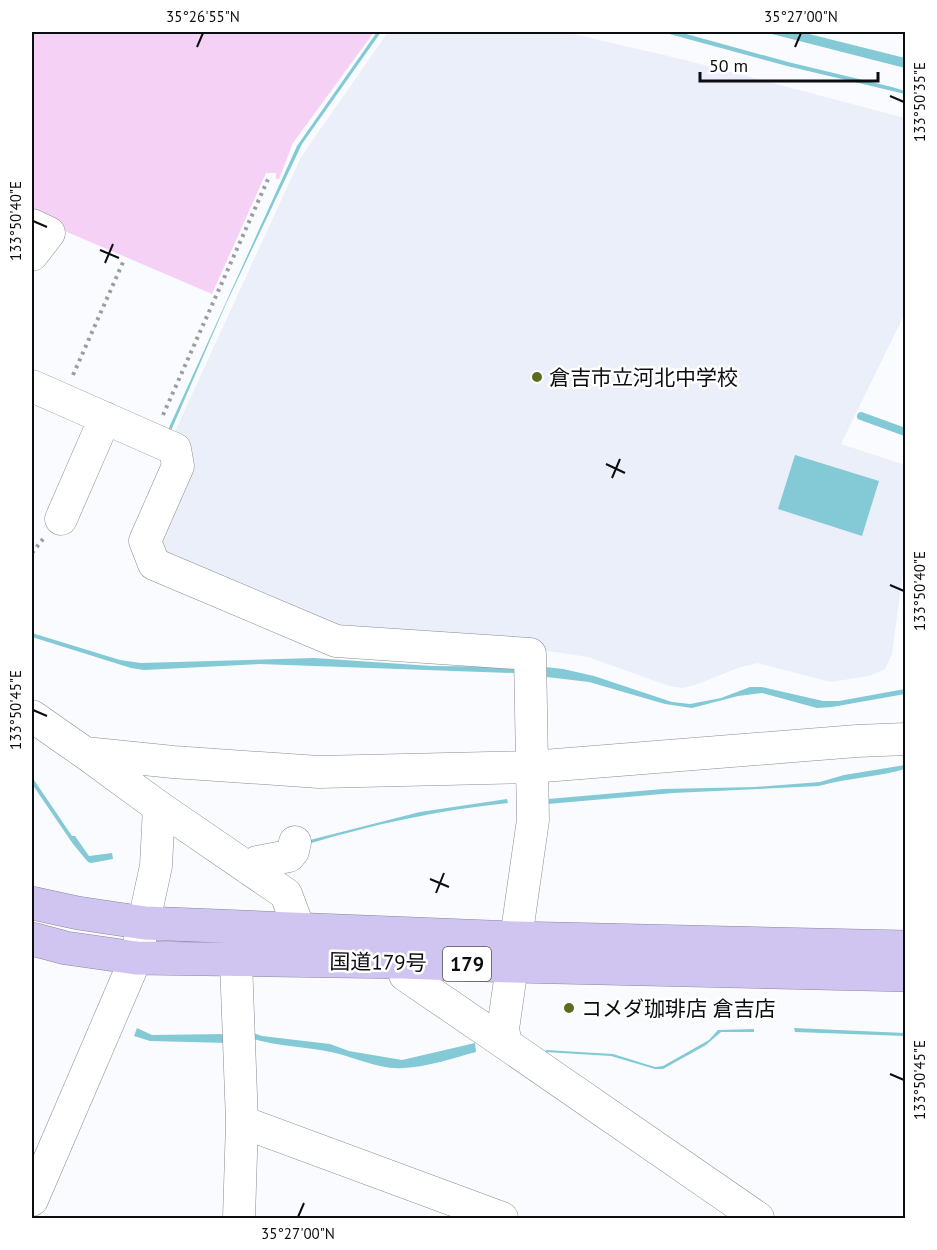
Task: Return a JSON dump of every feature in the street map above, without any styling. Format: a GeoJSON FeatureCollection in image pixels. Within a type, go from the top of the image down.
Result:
{"type":"FeatureCollection","features":[{"type":"Feature","properties":{"kind":"highway","name":"国道179号"},"geometry":{"type":"LineString","coordinates":[[32,903],[78,913],[145,923],[299,929],[514,952],[906,975]]}},
{"type":"Feature","properties":{"kind":"highway","name":"国道179号"},"geometry":{"type":"LineString","coordinates":[[32,939],[66,948],[136,958],[236,961],[402,962],[514,952],[906,947]]}},
{"type":"Feature","properties":{"kind":"street"},"geometry":{"type":"LineString","coordinates":[[32,225],[49,233],[32,255]]}},
{"type":"Feature","properties":{"kind":"street"},"geometry":{"type":"LineString","coordinates":[[32,386],[175,449],[178,466],[145,541],[154,564],[336,641],[530,654],[533,820],[503,1029],[506,1044]]}},
{"type":"Feature","properties":{"kind":"street"},"geometry":{"type":"LineString","coordinates":[[61,519],[105,418]]}},
{"type":"Feature","properties":{"kind":"street"},"geometry":{"type":"LineString","coordinates":[[32,716],[155,805],[286,894],[299,929]]}},
{"type":"Feature","properties":{"kind":"street"},"geometry":{"type":"LineString","coordinates":[[85,753],[173,762],[319,772],[531,767],[906,739]]}},
{"type":"Feature","properties":{"kind":"street"},"geometry":{"type":"LineString","coordinates":[[32,1200],[136,958],[156,866],[155,805],[173,762]]}},
{"type":"Feature","properties":{"kind":"street"},"geometry":{"type":"LineString","coordinates":[[249,869],[257,862],[289,856],[294,851],[295,842]]}},
{"type":"Feature","properties":{"kind":"street"},"geometry":{"type":"LineString","coordinates":[[236,961],[242,1122],[239,1218]]}},
{"type":"Feature","properties":{"kind":"street"},"geometry":{"type":"LineString","coordinates":[[402,962],[405,975],[758,1218]]}},
{"type":"Feature","properties":{"kind":"street"},"geometry":{"type":"LineString","coordinates":[[242,1122],[437,1207],[502,1218]]}},
{"type":"Feature","properties":{"kind":"path"},"geometry":{"type":"LineString","coordinates":[[152,439],[269,177]]}},
{"type":"Feature","properties":{"kind":"path"},"geometry":{"type":"LineString","coordinates":[[62,399],[124,260]]}},
{"type":"Feature","properties":{"kind":"shaded area"},"geometry":{"type":"Polygon","coordinates":[[[32,32],[374,32],[293,143],[279,179],[276,179],[276,173],[266,173],[212,294],[32,217],[32,32]]]}},
{"type":"Feature","properties":{"kind":"shaded area","name":"倉吉市立河北中学校"},"geometry":{"type":"Polygon","coordinates":[[[388,32],[565,32],[685,60],[905,118],[905,313],[841,444],[905,465],[905,558],[892,654],[885,669],[869,676],[831,682],[757,663],[682,688],[669,686],[588,657],[555,652],[335,637],[157,561],[150,541],[171,440],[301,157],[388,32]]]}},
{"type":"Feature","properties":{"kind":"water"},"geometry":{"type":"Polygon","coordinates":[[[377,32],[381,32],[302,144],[225,306],[170,433],[167,432],[297,146],[377,32]]]}},
{"type":"Feature","properties":{"kind":"water"},"geometry":{"type":"Polygon","coordinates":[[[662,32],[679,32],[892,87],[905,91],[905,94],[787,66],[662,32]]]}},
{"type":"Feature","properties":{"kind":"water"},"geometry":{"type":"Polygon","coordinates":[[[764,32],[801,32],[905,58],[905,68],[764,32]]]}},
{"type":"Feature","properties":{"kind":"water"},"geometry":{"type":"Polygon","coordinates":[[[795,455],[879,481],[862,536],[778,509],[795,455]]]}},
{"type":"Feature","properties":{"kind":"water"},"geometry":{"type":"Polygon","coordinates":[[[32,633],[120,660],[141,663],[314,658],[432,666],[545,667],[594,676],[672,702],[690,704],[721,698],[750,687],[762,687],[823,701],[839,701],[905,689],[905,694],[817,708],[762,693],[738,696],[692,708],[665,704],[589,682],[513,673],[259,664],[144,670],[32,637],[32,633]]]}},
{"type":"Feature","properties":{"kind":"water"},"geometry":{"type":"Polygon","coordinates":[[[905,765],[905,769],[894,772],[819,786],[673,793],[548,804],[548,799],[663,789],[755,787],[820,782],[844,775],[905,765]]]}},
{"type":"Feature","properties":{"kind":"water"},"geometry":{"type":"Polygon","coordinates":[[[32,777],[72,836],[75,836],[89,856],[112,853],[113,859],[88,862],[32,784],[32,777]]]}},
{"type":"Feature","properties":{"kind":"water"},"geometry":{"type":"Polygon","coordinates":[[[507,799],[508,803],[382,824],[308,844],[306,841],[420,812],[507,799]]]}},
{"type":"Feature","properties":{"kind":"water"},"geometry":{"type":"Polygon","coordinates":[[[137,1028],[152,1035],[228,1034],[229,1043],[150,1041],[134,1036],[137,1028]]]}},
{"type":"Feature","properties":{"kind":"water"},"geometry":{"type":"Polygon","coordinates":[[[794,1028],[905,1033],[905,1036],[795,1032],[794,1028]]]}},
{"type":"Feature","properties":{"kind":"water"},"geometry":{"type":"Polygon","coordinates":[[[754,1029],[754,1032],[721,1032],[706,1045],[663,1069],[655,1069],[611,1056],[545,1052],[546,1050],[613,1054],[655,1067],[663,1066],[709,1040],[718,1030],[754,1029]]]}},
{"type":"Feature","properties":{"kind":"water"},"geometry":{"type":"Polygon","coordinates":[[[245,1030],[262,1036],[330,1044],[349,1051],[402,1060],[475,1043],[476,1052],[422,1066],[394,1068],[331,1052],[254,1039],[244,1036],[245,1030]]]}},
{"type":"Feature","properties":{"kind":"waterway"},"geometry":{"type":"LineString","coordinates":[[861,416],[905,432]]}},
{"type":"Feature","properties":{"kind":"place","name":"倉吉市立河北中学校"},"geometry":{"type":"Point","coordinates":[537,377]}},
{"type":"Feature","properties":{"kind":"place","name":"コメダ珈琲店 倉吉店"},"geometry":{"type":"Point","coordinates":[569,1008]}}]}
